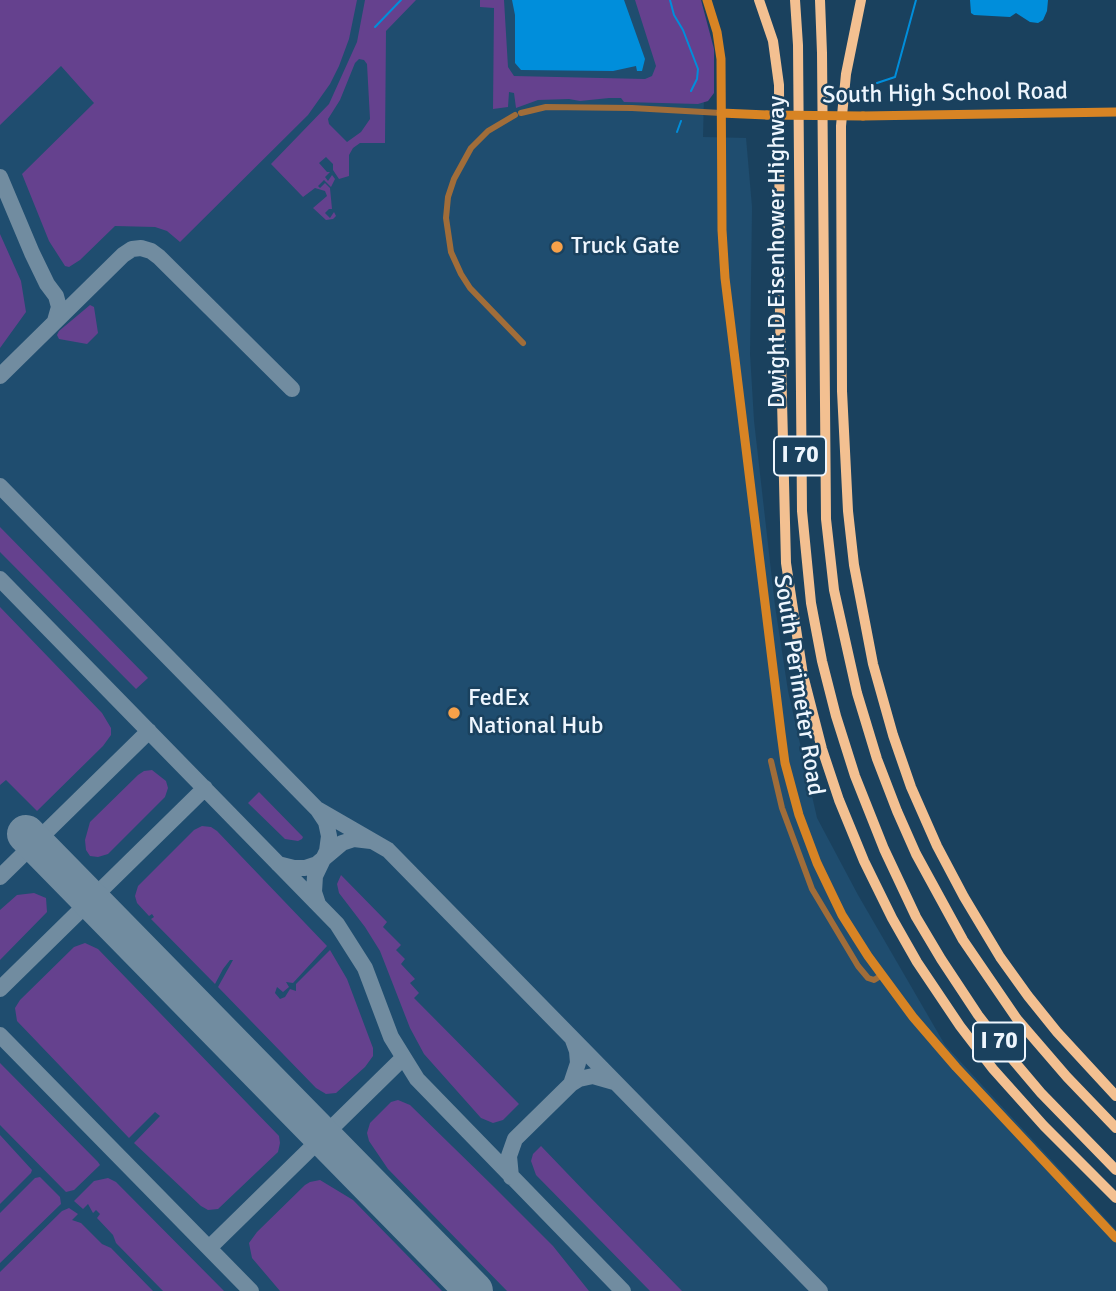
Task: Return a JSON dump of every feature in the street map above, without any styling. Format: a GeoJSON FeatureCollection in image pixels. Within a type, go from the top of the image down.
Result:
{"type":"FeatureCollection","features":[{"type":"Feature","properties":{"kind":"highway"},"geometry":{"type":"LineString","coordinates":[[759,0],[773,41],[779,85],[780,332],[786,562],[803,675],[822,749],[864,861],[917,962],[960,1026],[1001,1079],[1116,1198]]}},
{"type":"Feature","properties":{"kind":"highway","name":"Dwight D Eisenhower Highway"},"geometry":{"type":"LineString","coordinates":[[795,0],[802,510],[811,603],[836,716],[855,776],[884,849],[916,917],[941,959],[1008,1054],[1041,1093],[1116,1170]]}},
{"type":"Feature","properties":{"kind":"highway","name":"Dwight D Eisenhower Highway"},"geometry":{"type":"LineString","coordinates":[[820,0],[826,506],[836,603],[856,693],[897,811],[916,854],[958,931],[1017,1019],[1062,1072],[1116,1128]]}},
{"type":"Feature","properties":{"kind":"highway"},"geometry":{"type":"LineString","coordinates":[[864,0],[851,46],[841,126],[842,424],[853,556],[873,664],[911,787],[937,846],[964,897],[1028,996],[1116,1096]]}},
{"type":"Feature","properties":{"kind":"street"},"geometry":{"type":"LineString","coordinates":[[523,342],[470,288],[451,252],[446,223],[448,197],[463,160],[488,131],[518,114],[539,107],[721,113],[719,42],[707,0]]}},
{"type":"Feature","properties":{"kind":"street","name":"South High School Road"},"geometry":{"type":"LineString","coordinates":[[721,113],[863,116],[1116,112]]}},
{"type":"Feature","properties":{"kind":"street","name":"South Perimeter Road"},"geometry":{"type":"LineString","coordinates":[[721,113],[725,278],[785,763],[799,815],[817,863],[846,922],[913,1017],[956,1067],[1116,1238]]}},
{"type":"Feature","properties":{"kind":"street"},"geometry":{"type":"LineString","coordinates":[[771,761],[782,808],[812,889],[858,967],[868,978],[874,980],[882,975]]}},
{"type":"Feature","properties":{"kind":"shaded area"},"geometry":{"type":"Polygon","coordinates":[[[0,0],[691,0],[705,52],[703,137],[746,138],[752,207],[750,354],[754,421],[775,606],[788,691],[817,818],[858,895],[945,1045],[1116,1230],[1116,1291],[0,1291],[0,0]]]}},
{"type":"Feature","properties":{"kind":"shaded area"},"geometry":{"type":"Polygon","coordinates":[[[0,0],[357,0],[349,39],[339,66],[308,115],[180,242],[167,231],[155,227],[115,226],[69,267],[65,266],[49,241],[22,174],[94,103],[61,66],[0,125],[0,0]]]}},
{"type":"Feature","properties":{"kind":"shaded area"},"geometry":{"type":"Polygon","coordinates":[[[365,0],[416,0],[386,31],[385,143],[360,143],[353,148],[349,155],[349,176],[339,179],[333,170],[333,164],[326,157],[319,163],[330,172],[325,177],[328,181],[332,175],[335,179],[331,187],[324,180],[318,186],[320,188],[325,183],[330,188],[332,209],[325,213],[330,218],[334,212],[336,216],[326,220],[313,208],[327,196],[325,191],[315,188],[303,197],[271,164],[329,104],[357,42],[365,0]],[[359,59],[355,63],[340,100],[328,119],[329,124],[347,142],[361,132],[370,119],[367,64],[359,59]]]}},
{"type":"Feature","properties":{"kind":"shaded area"},"geometry":{"type":"Polygon","coordinates":[[[480,0],[504,0],[508,67],[514,76],[645,79],[652,76],[656,66],[635,0],[701,0],[714,49],[714,93],[708,101],[698,104],[624,102],[621,98],[609,98],[580,101],[538,100],[516,108],[514,93],[509,92],[508,107],[493,109],[494,8],[480,7],[480,0]]]}},
{"type":"Feature","properties":{"kind":"shaded area"},"geometry":{"type":"Polygon","coordinates":[[[0,234],[21,281],[26,312],[0,348],[0,234]]]}},
{"type":"Feature","properties":{"kind":"shaded area"},"geometry":{"type":"Polygon","coordinates":[[[90,305],[94,307],[98,333],[87,344],[59,339],[59,331],[90,305]]]}},
{"type":"Feature","properties":{"kind":"shaded area"},"geometry":{"type":"Polygon","coordinates":[[[0,527],[148,678],[136,689],[0,552],[0,527]]]}},
{"type":"Feature","properties":{"kind":"shaded area"},"geometry":{"type":"Polygon","coordinates":[[[0,607],[102,713],[111,728],[111,735],[103,746],[37,811],[6,780],[0,785],[0,607]]]}},
{"type":"Feature","properties":{"kind":"shaded area"},"geometry":{"type":"Polygon","coordinates":[[[152,770],[166,781],[168,788],[165,797],[108,854],[90,856],[85,840],[90,822],[138,775],[152,770]]]}},
{"type":"Feature","properties":{"kind":"shaded area"},"geometry":{"type":"Polygon","coordinates":[[[259,792],[302,839],[285,839],[248,803],[259,792]]]}},
{"type":"Feature","properties":{"kind":"shaded area"},"geometry":{"type":"Polygon","coordinates":[[[202,826],[217,831],[327,946],[293,983],[286,982],[289,987],[283,992],[277,987],[275,993],[280,999],[285,997],[290,989],[296,991],[296,984],[330,950],[347,979],[373,1048],[373,1056],[365,1067],[336,1093],[326,1094],[316,1088],[218,987],[233,960],[223,969],[215,984],[151,919],[154,917],[152,914],[149,916],[137,903],[135,896],[138,886],[194,830],[202,826]]]}},
{"type":"Feature","properties":{"kind":"shaded area"},"geometry":{"type":"Polygon","coordinates":[[[341,875],[387,922],[383,927],[401,945],[396,950],[405,959],[401,964],[415,979],[410,983],[419,993],[414,998],[519,1104],[503,1120],[493,1123],[481,1118],[424,1054],[410,1028],[380,951],[339,893],[337,884],[341,875]]]}},
{"type":"Feature","properties":{"kind":"shaded area"},"geometry":{"type":"Polygon","coordinates":[[[34,893],[46,898],[47,912],[0,960],[0,910],[17,895],[34,893]]]}},
{"type":"Feature","properties":{"kind":"shaded area"},"geometry":{"type":"Polygon","coordinates":[[[85,943],[98,949],[279,1136],[278,1152],[218,1209],[208,1210],[201,1206],[134,1143],[160,1116],[155,1112],[129,1138],[17,1021],[15,1008],[20,1000],[74,947],[85,943]]]}},
{"type":"Feature","properties":{"kind":"shaded area"},"geometry":{"type":"Polygon","coordinates":[[[0,1063],[100,1165],[74,1190],[66,1192],[0,1125],[0,1063]]]}},
{"type":"Feature","properties":{"kind":"shaded area"},"geometry":{"type":"Polygon","coordinates":[[[398,1100],[410,1105],[553,1246],[589,1291],[507,1291],[388,1169],[369,1141],[367,1133],[370,1123],[391,1102],[398,1100]]]}},
{"type":"Feature","properties":{"kind":"shaded area"},"geometry":{"type":"Polygon","coordinates":[[[0,1135],[32,1170],[0,1204],[0,1135]]]}},
{"type":"Feature","properties":{"kind":"shaded area"},"geometry":{"type":"Polygon","coordinates":[[[541,1146],[682,1291],[650,1291],[536,1175],[531,1161],[533,1154],[541,1146]]]}},
{"type":"Feature","properties":{"kind":"shaded area"},"geometry":{"type":"Polygon","coordinates":[[[40,1177],[60,1197],[61,1204],[0,1263],[0,1213],[35,1178],[40,1177]]]}},
{"type":"Feature","properties":{"kind":"shaded area"},"geometry":{"type":"Polygon","coordinates":[[[108,1178],[116,1182],[224,1291],[163,1291],[116,1243],[113,1235],[97,1218],[100,1214],[96,1210],[93,1213],[88,1204],[83,1209],[74,1201],[94,1181],[108,1178]]]}},
{"type":"Feature","properties":{"kind":"shaded area"},"geometry":{"type":"Polygon","coordinates":[[[320,1180],[353,1200],[442,1291],[280,1291],[252,1258],[249,1243],[305,1185],[320,1180]]]}},
{"type":"Feature","properties":{"kind":"shaded area"},"geometry":{"type":"Polygon","coordinates":[[[69,1208],[78,1214],[72,1220],[81,1223],[102,1244],[111,1248],[153,1291],[0,1291],[0,1272],[62,1211],[69,1208]]]}},
{"type":"Feature","properties":{"kind":"water"},"geometry":{"type":"Polygon","coordinates":[[[512,0],[624,0],[645,59],[642,71],[637,71],[636,66],[613,71],[521,70],[515,63],[515,15],[512,0]]]}},
{"type":"Feature","properties":{"kind":"water"},"geometry":{"type":"Polygon","coordinates":[[[970,0],[1048,0],[1047,11],[1043,20],[1038,23],[1030,22],[1016,13],[1010,17],[974,15],[971,13],[970,0]]]}},
{"type":"Feature","properties":{"kind":"waterway"},"geometry":{"type":"LineString","coordinates":[[375,27],[401,0]]}},
{"type":"Feature","properties":{"kind":"waterway"},"geometry":{"type":"LineString","coordinates":[[670,0],[698,69],[691,91]]}},
{"type":"Feature","properties":{"kind":"waterway"},"geometry":{"type":"LineString","coordinates":[[877,83],[895,77],[916,0]]}},
{"type":"Feature","properties":{"kind":"waterway"},"geometry":{"type":"LineString","coordinates":[[677,132],[681,121]]}},
{"type":"Feature","properties":{"kind":"taxiway"},"geometry":{"type":"LineString","coordinates":[[0,177],[32,253],[56,296],[59,307],[55,321]]}},
{"type":"Feature","properties":{"kind":"taxiway"},"geometry":{"type":"LineString","coordinates":[[0,376],[123,255],[132,249],[141,248],[159,257],[292,389]]}},
{"type":"Feature","properties":{"kind":"taxiway"},"geometry":{"type":"LineString","coordinates":[[0,486],[317,809],[388,850],[820,1291]]}},
{"type":"Feature","properties":{"kind":"taxiway"},"geometry":{"type":"LineString","coordinates":[[0,579],[337,924],[365,968],[391,1037],[417,1079],[623,1291]]}},
{"type":"Feature","properties":{"kind":"taxiway"},"geometry":{"type":"LineString","coordinates":[[0,877],[149,731]]}},
{"type":"Feature","properties":{"kind":"taxiway"},"geometry":{"type":"LineString","coordinates":[[0,989],[205,788]]}},
{"type":"Feature","properties":{"kind":"taxiway"},"geometry":{"type":"LineString","coordinates":[[318,810],[326,822],[329,836],[327,851],[315,876],[314,892],[318,904]]}},
{"type":"Feature","properties":{"kind":"taxiway"},"geometry":{"type":"LineString","coordinates":[[278,864],[305,868],[317,864],[342,843],[354,839],[371,841]]}},
{"type":"Feature","properties":{"kind":"taxiway"},"geometry":{"type":"LineString","coordinates":[[0,1035],[251,1291]]}},
{"type":"Feature","properties":{"kind":"taxiway"},"geometry":{"type":"LineString","coordinates":[[571,1084],[578,1063],[573,1040]]}},
{"type":"Feature","properties":{"kind":"taxiway"},"geometry":{"type":"LineString","coordinates":[[209,1248],[402,1059]]}},
{"type":"Feature","properties":{"kind":"taxiway"},"geometry":{"type":"LineString","coordinates":[[511,1177],[509,1156],[515,1139],[571,1084],[593,1076],[614,1082]]}},
{"type":"Feature","properties":{"kind":"runway"},"geometry":{"type":"LineString","coordinates":[[26,834],[474,1291]]}},
{"type":"Feature","properties":{"kind":"place","name":"Truck Gate"},"geometry":{"type":"Point","coordinates":[557,247]}},
{"type":"Feature","properties":{"kind":"place","name":"FedEx National Hub"},"geometry":{"type":"Point","coordinates":[454,713]}}]}
